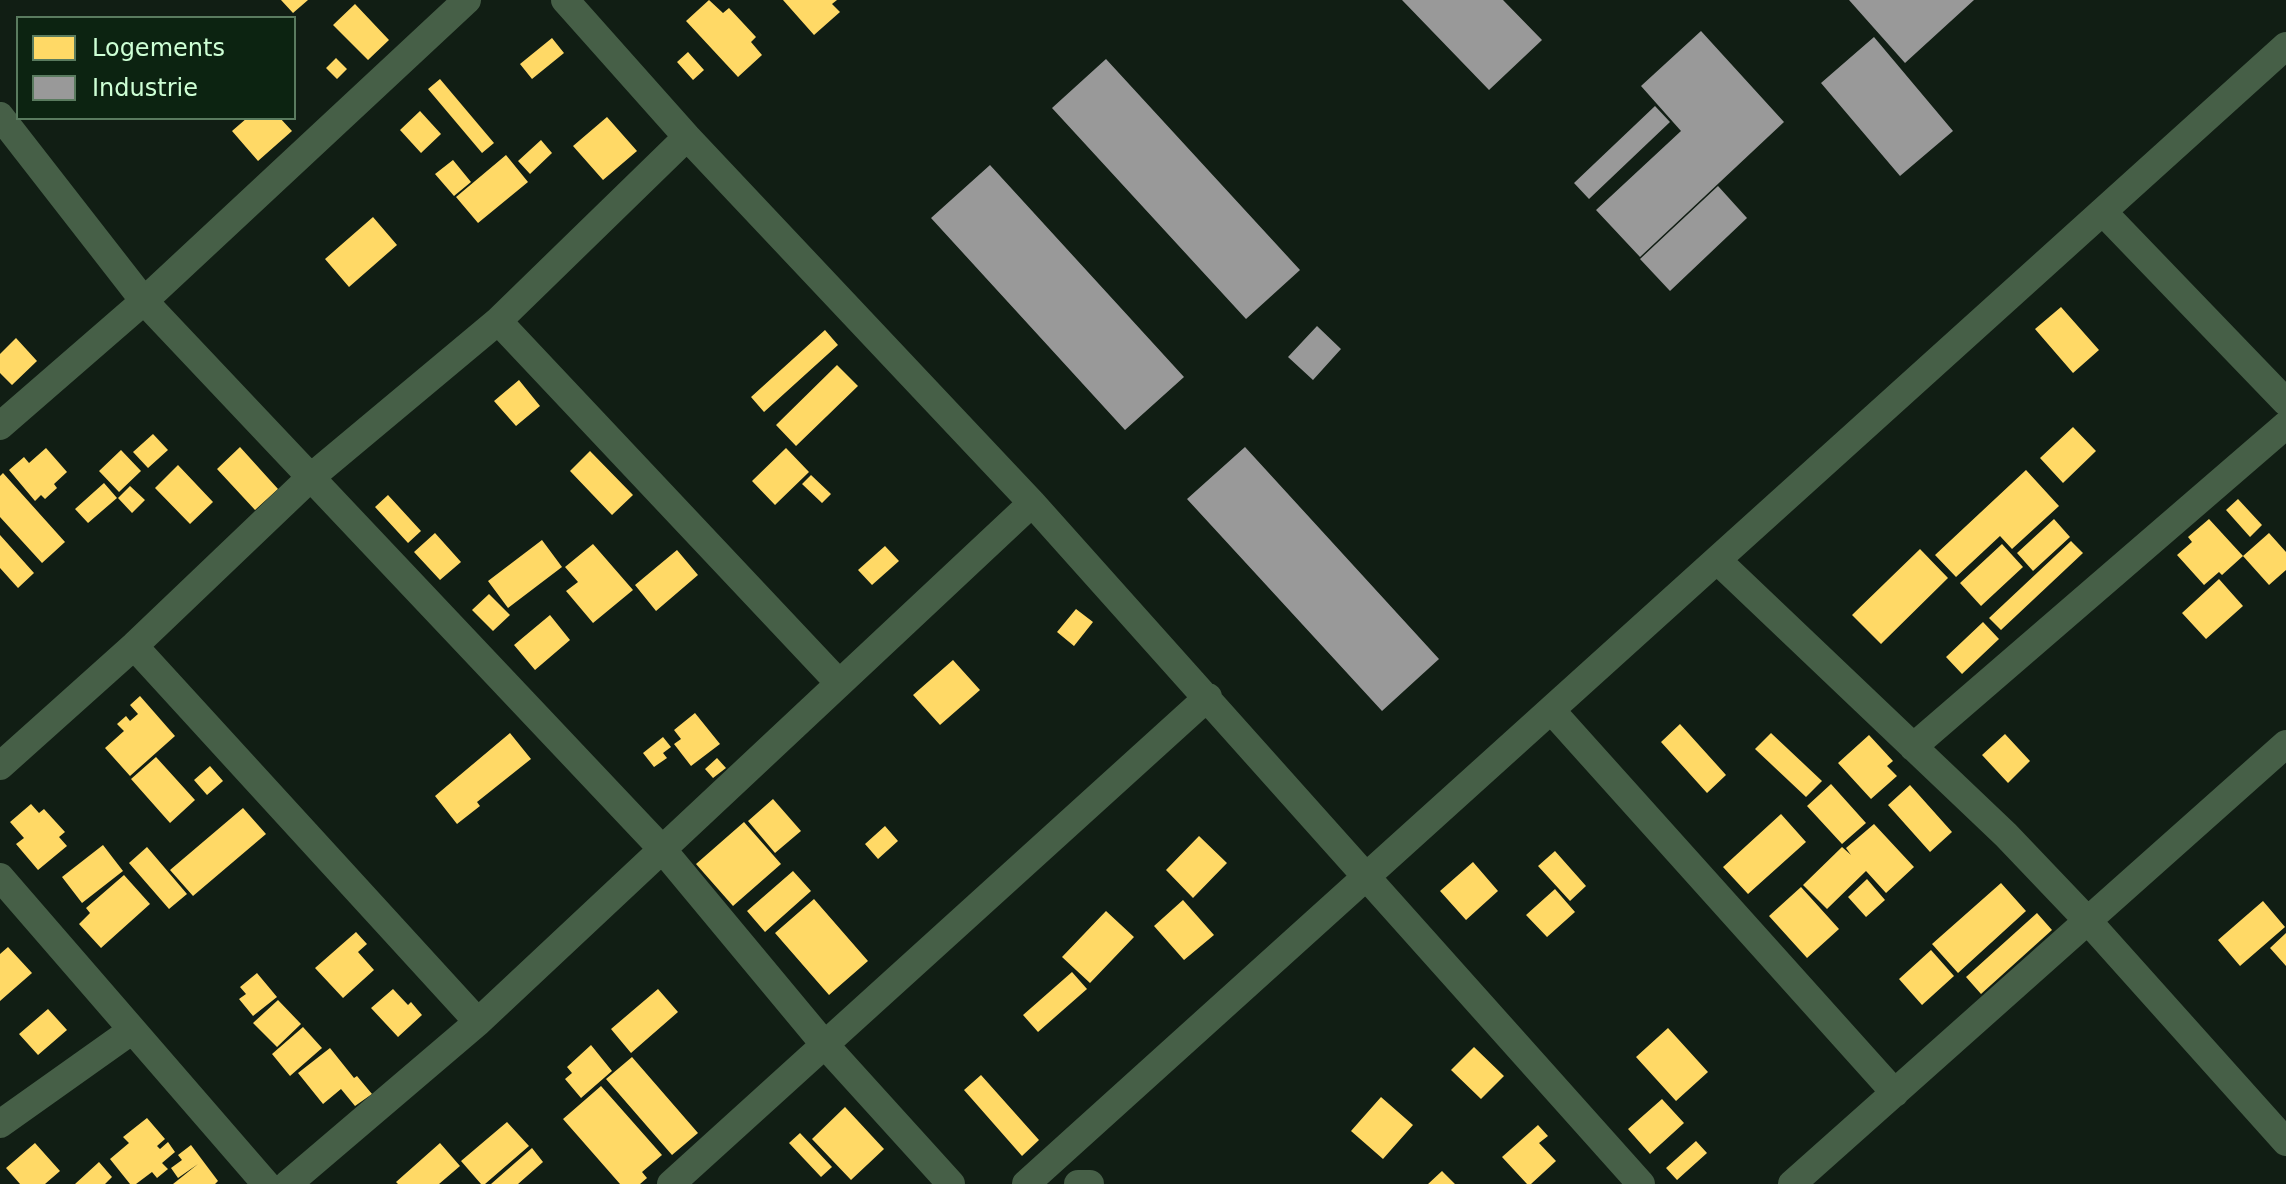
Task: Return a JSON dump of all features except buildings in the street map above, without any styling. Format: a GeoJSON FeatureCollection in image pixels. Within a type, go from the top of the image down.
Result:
{"type":"FeatureCollection","features":[{"type":"Feature","properties":{"kind":"street"},"geometry":{"type":"LineString","coordinates":[[0,426],[144,301],[467,0]]}},
{"type":"Feature","properties":{"kind":"street"},"geometry":{"type":"LineString","coordinates":[[565,0],[687,137],[1032,503],[1641,1184]]}},
{"type":"Feature","properties":{"kind":"street"},"geometry":{"type":"LineString","coordinates":[[1026,1184],[2286,46]]}},
{"type":"Feature","properties":{"kind":"street"},"geometry":{"type":"LineString","coordinates":[[0,116],[144,301],[662,849],[825,1045],[951,1184]]}},
{"type":"Feature","properties":{"kind":"street"},"geometry":{"type":"LineString","coordinates":[[0,766],[134,646],[310,478],[498,321],[687,137]]}},
{"type":"Feature","properties":{"kind":"street"},"geometry":{"type":"LineString","coordinates":[[2103,212],[2286,402]]}},
{"type":"Feature","properties":{"kind":"street"},"geometry":{"type":"LineString","coordinates":[[498,321],[839,683]]}},
{"type":"Feature","properties":{"kind":"street"},"geometry":{"type":"LineString","coordinates":[[1913,747],[2286,425]]}},
{"type":"Feature","properties":{"kind":"street"},"geometry":{"type":"LineString","coordinates":[[288,1184],[478,1022],[1032,503]]}},
{"type":"Feature","properties":{"kind":"street"},"geometry":{"type":"LineString","coordinates":[[1717,560],[2006,835],[2088,921],[2286,1142]]}},
{"type":"Feature","properties":{"kind":"street"},"geometry":{"type":"LineString","coordinates":[[134,646],[478,1022]]}},
{"type":"Feature","properties":{"kind":"street"},"geometry":{"type":"LineString","coordinates":[[671,1184],[1208,697]]}},
{"type":"Feature","properties":{"kind":"street"},"geometry":{"type":"LineString","coordinates":[[1551,710],[1895,1093]]}},
{"type":"Feature","properties":{"kind":"street"},"geometry":{"type":"LineString","coordinates":[[1792,1184],[2088,921],[2281,759]]}},
{"type":"Feature","properties":{"kind":"street"},"geometry":{"type":"LineString","coordinates":[[0,877],[266,1184]]}},
{"type":"Feature","properties":{"kind":"street"},"geometry":{"type":"LineString","coordinates":[[0,1124],[131,1031]]}},
{"type":"Feature","properties":{"kind":"street"},"geometry":{"type":"LineString","coordinates":[[1078,1184],[1090,1184]]}}]}
